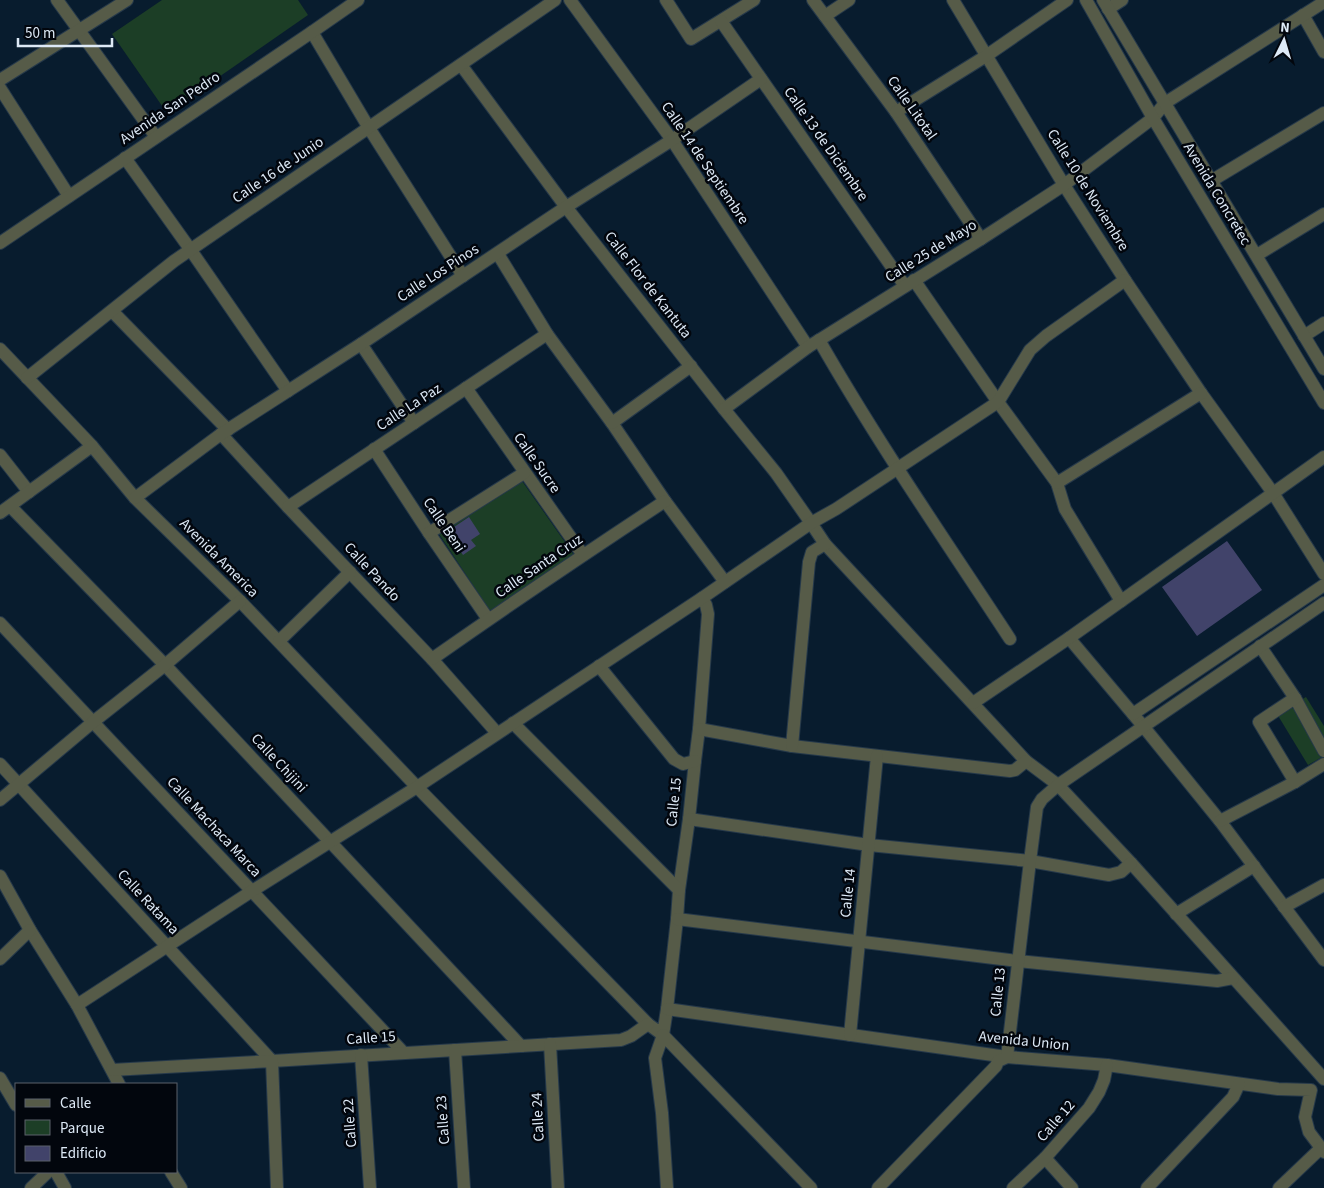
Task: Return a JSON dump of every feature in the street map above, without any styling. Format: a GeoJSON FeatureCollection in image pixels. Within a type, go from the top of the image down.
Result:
{"type":"FeatureCollection","features":[{"type":"Feature","properties":{"kind":"street"},"geometry":{"type":"LineString","coordinates":[[57,0],[156,137]]}},
{"type":"Feature","properties":{"kind":"street"},"geometry":{"type":"LineString","coordinates":[[0,80],[127,0]]}},
{"type":"Feature","properties":{"kind":"street","name":"Avenida San Pedro"},"geometry":{"type":"LineString","coordinates":[[0,243],[358,0]]}},
{"type":"Feature","properties":{"kind":"street","name":"Calle 16 de Junio"},"geometry":{"type":"LineString","coordinates":[[27,378],[174,261],[554,0]]}},
{"type":"Feature","properties":{"kind":"street","name":"Calle 14 de Septiembre"},"geometry":{"type":"LineString","coordinates":[[570,0],[672,140],[814,343],[838,373],[1010,639]]}},
{"type":"Feature","properties":{"kind":"street"},"geometry":{"type":"LineString","coordinates":[[666,0],[691,39],[754,0]]}},
{"type":"Feature","properties":{"kind":"street","name":"Calle Litotal"},"geometry":{"type":"LineString","coordinates":[[813,0],[896,112],[981,239]]}},
{"type":"Feature","properties":{"kind":"street"},"geometry":{"type":"LineString","coordinates":[[825,16],[849,0]]}},
{"type":"Feature","properties":{"kind":"street","name":"Calle 10 de Noviembre"},"geometry":{"type":"LineString","coordinates":[[953,0],[1064,185],[1125,280],[1201,393],[1273,494],[1324,574]]}},
{"type":"Feature","properties":{"kind":"street"},"geometry":{"type":"LineString","coordinates":[[896,112],[986,56],[1067,0]]}},
{"type":"Feature","properties":{"kind":"street","name":"Avenida Concretec"},"geometry":{"type":"LineString","coordinates":[[1086,0],[1153,118],[1324,403]]}},
{"type":"Feature","properties":{"kind":"street"},"geometry":{"type":"LineString","coordinates":[[1106,4],[1122,0]]}},
{"type":"Feature","properties":{"kind":"street","name":"Calle 25 de Mayo"},"geometry":{"type":"LineString","coordinates":[[724,408],[814,343],[1064,185],[1153,118],[1166,103],[1324,2]]}},
{"type":"Feature","properties":{"kind":"street","name":"Avenida Concretec"},"geometry":{"type":"LineString","coordinates":[[1106,4],[1324,369]]}},
{"type":"Feature","properties":{"kind":"street"},"geometry":{"type":"LineString","coordinates":[[1303,15],[1324,52]]}},
{"type":"Feature","properties":{"kind":"street","name":"Calle 13 de Diciembre"},"geometry":{"type":"LineString","coordinates":[[721,20],[761,79],[909,284],[1057,483],[1065,509],[1121,601]]}},
{"type":"Feature","properties":{"kind":"street"},"geometry":{"type":"LineString","coordinates":[[312,32],[368,128],[462,276]]}},
{"type":"Feature","properties":{"kind":"street","name":"Calle Flor de Kantuta"},"geometry":{"type":"LineString","coordinates":[[461,65],[566,207],[776,474],[825,544],[1026,761],[1058,785],[1324,1079]]}},
{"type":"Feature","properties":{"kind":"street","name":"Calle Los Pinos"},"geometry":{"type":"LineString","coordinates":[[135,498],[225,432],[498,254],[566,207],[672,140],[761,79]]}},
{"type":"Feature","properties":{"kind":"street"},"geometry":{"type":"LineString","coordinates":[[0,88],[69,196]]}},
{"type":"Feature","properties":{"kind":"street"},"geometry":{"type":"LineString","coordinates":[[1211,181],[1324,113]]}},
{"type":"Feature","properties":{"kind":"street"},"geometry":{"type":"LineString","coordinates":[[126,158],[288,391]]}},
{"type":"Feature","properties":{"kind":"street"},"geometry":{"type":"LineString","coordinates":[[1256,255],[1324,214]]}},
{"type":"Feature","properties":{"kind":"street"},"geometry":{"type":"LineString","coordinates":[[498,254],[547,334],[665,502],[725,582]]}},
{"type":"Feature","properties":{"kind":"street"},"geometry":{"type":"LineString","coordinates":[[77,1005],[252,891],[417,787],[812,523],[998,402],[1030,350],[1046,336],[1125,280]]}},
{"type":"Feature","properties":{"kind":"street","name":"Calle Pando"},"geometry":{"type":"LineString","coordinates":[[112,311],[225,432],[288,507],[432,659],[497,733]]}},
{"type":"Feature","properties":{"kind":"street"},"geometry":{"type":"LineString","coordinates":[[1304,336],[1324,323]]}},
{"type":"Feature","properties":{"kind":"street","name":"Calle La Paz"},"geometry":{"type":"LineString","coordinates":[[288,507],[547,334]]}},
{"type":"Feature","properties":{"kind":"street"},"geometry":{"type":"LineString","coordinates":[[361,344],[414,423]]}},
{"type":"Feature","properties":{"kind":"street","name":"Avenida America"},"geometry":{"type":"LineString","coordinates":[[0,349],[92,446],[135,498],[240,601],[417,787],[811,1188]]}},
{"type":"Feature","properties":{"kind":"street"},"geometry":{"type":"LineString","coordinates":[[612,424],[691,366]]}},
{"type":"Feature","properties":{"kind":"street","name":"Calle Sucre"},"geometry":{"type":"LineString","coordinates":[[466,388],[583,555]]}},
{"type":"Feature","properties":{"kind":"street"},"geometry":{"type":"LineString","coordinates":[[1057,483],[1201,393]]}},
{"type":"Feature","properties":{"kind":"street"},"geometry":{"type":"LineString","coordinates":[[5,510],[92,446]]}},
{"type":"Feature","properties":{"kind":"street","name":"Calle Beni"},"geometry":{"type":"LineString","coordinates":[[374,449],[488,619]]}},
{"type":"Feature","properties":{"kind":"street"},"geometry":{"type":"LineString","coordinates":[[0,456],[30,492]]}},
{"type":"Feature","properties":{"kind":"street"},"geometry":{"type":"LineString","coordinates":[[973,703],[1069,638],[1324,457]]}},
{"type":"Feature","properties":{"kind":"street"},"geometry":{"type":"LineString","coordinates":[[429,533],[524,473]]}},
{"type":"Feature","properties":{"kind":"street","name":"Calle Santa Cruz"},"geometry":{"type":"LineString","coordinates":[[432,659],[488,619],[665,502]]}},
{"type":"Feature","properties":{"kind":"street","name":"Calle Chijini"},"geometry":{"type":"LineString","coordinates":[[5,510],[165,665],[521,1046]]}},
{"type":"Feature","properties":{"kind":"street"},"geometry":{"type":"LineString","coordinates":[[792,746],[809,562],[812,552],[825,544]]}},
{"type":"Feature","properties":{"kind":"street"},"geometry":{"type":"LineString","coordinates":[[279,642],[350,572]]}},
{"type":"Feature","properties":{"kind":"street"},"geometry":{"type":"LineString","coordinates":[[1133,714],[1324,585]]}},
{"type":"Feature","properties":{"kind":"street","name":"Calle 15"},"geometry":{"type":"LineString","coordinates":[[662,1035],[678,919],[679,890],[699,729],[708,614],[702,598]]}},
{"type":"Feature","properties":{"kind":"street"},"geometry":{"type":"LineString","coordinates":[[0,800],[240,601]]}},
{"type":"Feature","properties":{"kind":"street","name":"Calle 13"},"geometry":{"type":"LineString","coordinates":[[1007,1058],[1037,807],[1042,799],[1058,785],[1324,603]]}},
{"type":"Feature","properties":{"kind":"street","name":"Calle Machaca Marca"},"geometry":{"type":"LineString","coordinates":[[0,623],[403,1052]]}},
{"type":"Feature","properties":{"kind":"street"},"geometry":{"type":"LineString","coordinates":[[1069,638],[1220,821],[1324,960]]}},
{"type":"Feature","properties":{"kind":"street"},"geometry":{"type":"LineString","coordinates":[[1260,646],[1295,698],[1324,751]]}},
{"type":"Feature","properties":{"kind":"street"},"geometry":{"type":"LineString","coordinates":[[599,666],[674,759],[683,764],[694,761]]}},
{"type":"Feature","properties":{"kind":"street"},"geometry":{"type":"LineString","coordinates":[[1295,698],[1259,722],[1295,782]]}},
{"type":"Feature","properties":{"kind":"street"},"geometry":{"type":"LineString","coordinates":[[513,722],[679,890]]}},
{"type":"Feature","properties":{"kind":"street"},"geometry":{"type":"LineString","coordinates":[[699,729],[792,746],[1010,771],[1015,770],[1026,761]]}},
{"type":"Feature","properties":{"kind":"street","name":"Calle 14"},"geometry":{"type":"LineString","coordinates":[[850,1035],[877,756]]}},
{"type":"Feature","properties":{"kind":"street","name":"Calle Ratama"},"geometry":{"type":"LineString","coordinates":[[0,764],[272,1061]]}},
{"type":"Feature","properties":{"kind":"street"},"geometry":{"type":"LineString","coordinates":[[1220,821],[1295,782],[1324,764]]}},
{"type":"Feature","properties":{"kind":"street"},"geometry":{"type":"LineString","coordinates":[[689,819],[869,844],[1030,861],[1109,875],[1120,872],[1131,864]]}},
{"type":"Feature","properties":{"kind":"street"},"geometry":{"type":"LineString","coordinates":[[1176,914],[1254,866]]}},
{"type":"Feature","properties":{"kind":"street"},"geometry":{"type":"LineString","coordinates":[[0,876],[30,930],[77,1005],[118,1083]]}},
{"type":"Feature","properties":{"kind":"street"},"geometry":{"type":"LineString","coordinates":[[1284,907],[1324,885]]}},
{"type":"Feature","properties":{"kind":"street"},"geometry":{"type":"LineString","coordinates":[[678,919],[1018,961],[1217,981],[1233,978]]}},
{"type":"Feature","properties":{"kind":"street"},"geometry":{"type":"LineString","coordinates":[[0,960],[30,930]]}},
{"type":"Feature","properties":{"kind":"street","name":"Avenida Union"},"geometry":{"type":"LineString","coordinates":[[667,1009],[1007,1058],[1107,1065],[1278,1089],[1311,1090]]}},
{"type":"Feature","properties":{"kind":"street","name":"Calle 15"},"geometry":{"type":"LineString","coordinates":[[112,1070],[621,1040],[631,1036],[648,1024]]}},
{"type":"Feature","properties":{"kind":"street"},"geometry":{"type":"LineString","coordinates":[[662,1035],[655,1058],[662,1113],[667,1188]]}},
{"type":"Feature","properties":{"kind":"street","name":"Calle 24"},"geometry":{"type":"LineString","coordinates":[[550,1044],[558,1188]]}},
{"type":"Feature","properties":{"kind":"street","name":"Calle 23"},"geometry":{"type":"LineString","coordinates":[[455,1050],[464,1188]]}},
{"type":"Feature","properties":{"kind":"street","name":"Calle 22"},"geometry":{"type":"LineString","coordinates":[[361,1055],[370,1188]]}},
{"type":"Feature","properties":{"kind":"street"},"geometry":{"type":"LineString","coordinates":[[878,1188],[996,1066],[998,1061],[1007,1058]]}},
{"type":"Feature","properties":{"kind":"street"},"geometry":{"type":"LineString","coordinates":[[272,1061],[277,1188]]}},
{"type":"Feature","properties":{"kind":"street","name":"Calle 12"},"geometry":{"type":"LineString","coordinates":[[1013,1188],[1044,1158],[1089,1108],[1102,1086],[1107,1065]]}},
{"type":"Feature","properties":{"kind":"street"},"geometry":{"type":"LineString","coordinates":[[0,1078],[3,1093],[15,1104]]}},
{"type":"Feature","properties":{"kind":"street"},"geometry":{"type":"LineString","coordinates":[[1147,1188],[1233,1097],[1239,1084]]}},
{"type":"Feature","properties":{"kind":"street"},"geometry":{"type":"LineString","coordinates":[[1279,1188],[1322,1150],[1309,1132],[1305,1117],[1311,1090],[1324,1084]]}},
{"type":"Feature","properties":{"kind":"street"},"geometry":{"type":"LineString","coordinates":[[1044,1158],[1072,1188]]}},
{"type":"Feature","properties":{"kind":"street"},"geometry":{"type":"LineString","coordinates":[[31,1188],[47,1173]]}},
{"type":"Feature","properties":{"kind":"street"},"geometry":{"type":"LineString","coordinates":[[57,1173],[65,1188]]}},
{"type":"Feature","properties":{"kind":"street"},"geometry":{"type":"LineString","coordinates":[[172,1173],[180,1188]]}},
{"type":"Feature","properties":{"kind":"green space"},"geometry":{"type":"Polygon","coordinates":[[[162,0],[298,0],[308,15],[167,113],[112,34],[162,0]]]}},
{"type":"Feature","properties":{"kind":"green space"},"geometry":{"type":"Polygon","coordinates":[[[522,481],[574,555],[490,611],[439,534],[522,481]]]}},
{"type":"Feature","properties":{"kind":"green space"},"geometry":{"type":"Polygon","coordinates":[[[1306,697],[1324,726],[1324,756],[1308,765],[1277,714],[1306,697]]]}},
{"type":"Feature","properties":{"kind":"building"},"geometry":{"type":"Polygon","coordinates":[[[469,517],[480,534],[471,540],[476,546],[463,555],[453,540],[457,537],[451,529],[469,517]]]}},
{"type":"Feature","properties":{"kind":"building"},"geometry":{"type":"Polygon","coordinates":[[[1227,541],[1262,590],[1197,636],[1162,587],[1227,541]]]}}]}
